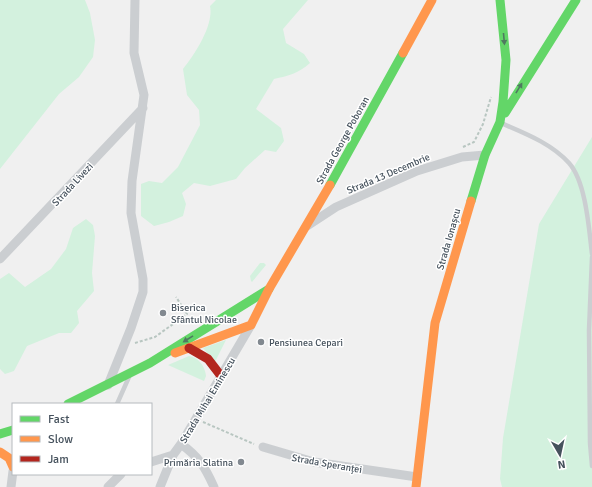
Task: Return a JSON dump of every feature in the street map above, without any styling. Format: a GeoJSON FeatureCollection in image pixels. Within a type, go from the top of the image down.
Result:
{"type":"FeatureCollection","features":[{"type":"Feature","properties":{"kind":"main road","name":"Strada George Poboran"},"geometry":{"type":"LineString","coordinates":[[251,325],[269,289],[306,227],[432,0]]}},
{"type":"Feature","properties":{"kind":"main road","name":"Strada Ionașcu"},"geometry":{"type":"LineString","coordinates":[[416,487],[436,323],[484,155],[500,122],[506,75],[500,0]]}},
{"type":"Feature","properties":{"kind":"main road"},"geometry":{"type":"LineString","coordinates":[[500,122],[526,77],[576,0]]}},
{"type":"Feature","properties":{"kind":"main road"},"geometry":{"type":"LineString","coordinates":[[150,363],[269,289]]}},
{"type":"Feature","properties":{"kind":"main road"},"geometry":{"type":"LineString","coordinates":[[70,403],[150,363],[251,325],[234,310]]}},
{"type":"Feature","properties":{"kind":"main road"},"geometry":{"type":"LineString","coordinates":[[189,348],[203,353],[210,359],[221,376]]}},
{"type":"Feature","properties":{"kind":"main road"},"geometry":{"type":"LineString","coordinates":[[0,434],[12,430]]}},
{"type":"Feature","properties":{"kind":"main road"},"geometry":{"type":"LineString","coordinates":[[0,452],[9,458],[12,465]]}},
{"type":"Feature","properties":{"kind":"street"},"geometry":{"type":"LineString","coordinates":[[108,385],[131,328],[143,292],[143,279],[131,213],[131,197],[143,108],[142,86],[134,53],[135,0]]}},
{"type":"Feature","properties":{"kind":"street","name":"Strada Livezi"},"geometry":{"type":"LineString","coordinates":[[0,259],[143,108]]}},
{"type":"Feature","properties":{"kind":"street","name":"Strada 13 Decembrie"},"geometry":{"type":"LineString","coordinates":[[306,227],[336,207],[416,171],[462,157],[484,155]]}},
{"type":"Feature","properties":{"kind":"street","name":"Strada Mihai Eminescu"},"geometry":{"type":"LineString","coordinates":[[160,487],[173,455],[196,419],[251,325]]}},
{"type":"Feature","properties":{"kind":"street"},"geometry":{"type":"LineString","coordinates":[[181,444],[195,454],[205,468],[214,487]]}},
{"type":"Feature","properties":{"kind":"street","name":"Strada Speranței"},"geometry":{"type":"LineString","coordinates":[[263,447],[314,462],[417,477]]}},
{"type":"Feature","properties":{"kind":"street"},"geometry":{"type":"LineString","coordinates":[[152,462],[173,455]]}},
{"type":"Feature","properties":{"kind":"street"},"geometry":{"type":"LineString","coordinates":[[11,487],[12,475]]}},
{"type":"Feature","properties":{"kind":"street"},"geometry":{"type":"LineString","coordinates":[[108,487],[119,475]]}},
{"type":"Feature","properties":{"kind":"lane"},"geometry":{"type":"LineString","coordinates":[[500,122],[533,137],[556,152],[570,164],[577,177],[581,191],[590,230],[592,254]]}},
{"type":"Feature","properties":{"kind":"lane"},"geometry":{"type":"LineString","coordinates":[[592,257],[589,330],[590,443],[592,466]]}},
{"type":"Feature","properties":{"kind":"lane"},"geometry":{"type":"LineString","coordinates":[[117,403],[131,372]]}},
{"type":"Feature","properties":{"kind":"path"},"geometry":{"type":"LineString","coordinates":[[459,148],[474,142],[483,124],[491,95]]}},
{"type":"Feature","properties":{"kind":"path"},"geometry":{"type":"LineString","coordinates":[[134,343],[155,337],[187,314],[176,297]]}},
{"type":"Feature","properties":{"kind":"path"},"geometry":{"type":"LineString","coordinates":[[196,419],[263,447]]}},
{"type":"Feature","properties":{"kind":"green space"},"geometry":{"type":"Polygon","coordinates":[[[0,0],[85,0],[90,13],[95,40],[93,57],[79,77],[59,94],[0,169],[0,0]]]}},
{"type":"Feature","properties":{"kind":"green space"},"geometry":{"type":"Polygon","coordinates":[[[216,0],[308,0],[283,29],[286,43],[304,54],[310,63],[293,74],[274,79],[256,109],[281,128],[284,141],[276,152],[265,150],[245,168],[236,179],[210,186],[194,183],[182,193],[186,204],[183,216],[154,226],[141,216],[141,184],[149,181],[162,183],[178,167],[200,125],[199,110],[187,95],[183,69],[193,56],[202,39],[209,22],[210,6],[216,0]]]}},
{"type":"Feature","properties":{"kind":"green space"},"geometry":{"type":"Polygon","coordinates":[[[592,137],[592,487],[502,487],[500,479],[503,438],[539,224],[592,137]]]}},
{"type":"Feature","properties":{"kind":"green space"},"geometry":{"type":"Polygon","coordinates":[[[86,219],[93,225],[95,236],[92,273],[94,291],[77,311],[79,323],[71,333],[59,333],[27,346],[14,371],[5,374],[0,369],[0,279],[9,273],[25,287],[51,269],[66,249],[73,228],[86,219]]]}},
{"type":"Feature","properties":{"kind":"green space"},"geometry":{"type":"Polygon","coordinates":[[[260,263],[264,263],[266,265],[252,282],[250,276],[260,263]]]}},
{"type":"Feature","properties":{"kind":"green space"},"geometry":{"type":"Polygon","coordinates":[[[226,340],[215,362],[203,348],[226,340]]]}},
{"type":"Feature","properties":{"kind":"green space"},"geometry":{"type":"Polygon","coordinates":[[[189,356],[199,361],[203,366],[206,376],[204,381],[168,365],[189,356]]]}},
{"type":"Feature","properties":{"kind":"traffic: fast"},"geometry":{"type":"LineString","coordinates":[[471,201],[485,155],[500,122],[503,102],[506,60],[500,0]]}},
{"type":"Feature","properties":{"kind":"traffic: fast"},"geometry":{"type":"LineString","coordinates":[[505,113],[576,0]]}},
{"type":"Feature","properties":{"kind":"traffic: fast"},"geometry":{"type":"LineString","coordinates":[[330,185],[403,53]]}},
{"type":"Feature","properties":{"kind":"traffic: fast"},"geometry":{"type":"LineString","coordinates":[[70,403],[150,363],[269,289]]}},
{"type":"Feature","properties":{"kind":"traffic: fast"},"geometry":{"type":"LineString","coordinates":[[0,434],[12,430]]}},
{"type":"Feature","properties":{"kind":"traffic: slow"},"geometry":{"type":"LineString","coordinates":[[403,53],[432,0]]}},
{"type":"Feature","properties":{"kind":"traffic: slow"},"geometry":{"type":"LineString","coordinates":[[251,325],[269,289],[330,185]]}},
{"type":"Feature","properties":{"kind":"traffic: slow"},"geometry":{"type":"LineString","coordinates":[[416,487],[435,323],[471,201]]}},
{"type":"Feature","properties":{"kind":"traffic: slow"},"geometry":{"type":"LineString","coordinates":[[175,353],[251,325]]}},
{"type":"Feature","properties":{"kind":"traffic: slow"},"geometry":{"type":"LineString","coordinates":[[0,452],[9,458],[12,465]]}},
{"type":"Feature","properties":{"kind":"traffic: jam"},"geometry":{"type":"LineString","coordinates":[[189,348],[208,359],[221,376]]}},
{"type":"Feature","properties":{"kind":"place","name":"Biserica Sfântul Nicolae"},"geometry":{"type":"Point","coordinates":[163,313]}},
{"type":"Feature","properties":{"kind":"place","name":"Pensiunea Cepari"},"geometry":{"type":"Point","coordinates":[261,342]}},
{"type":"Feature","properties":{"kind":"place","name":"Primăria Slatina"},"geometry":{"type":"Point","coordinates":[241,462]}}]}
